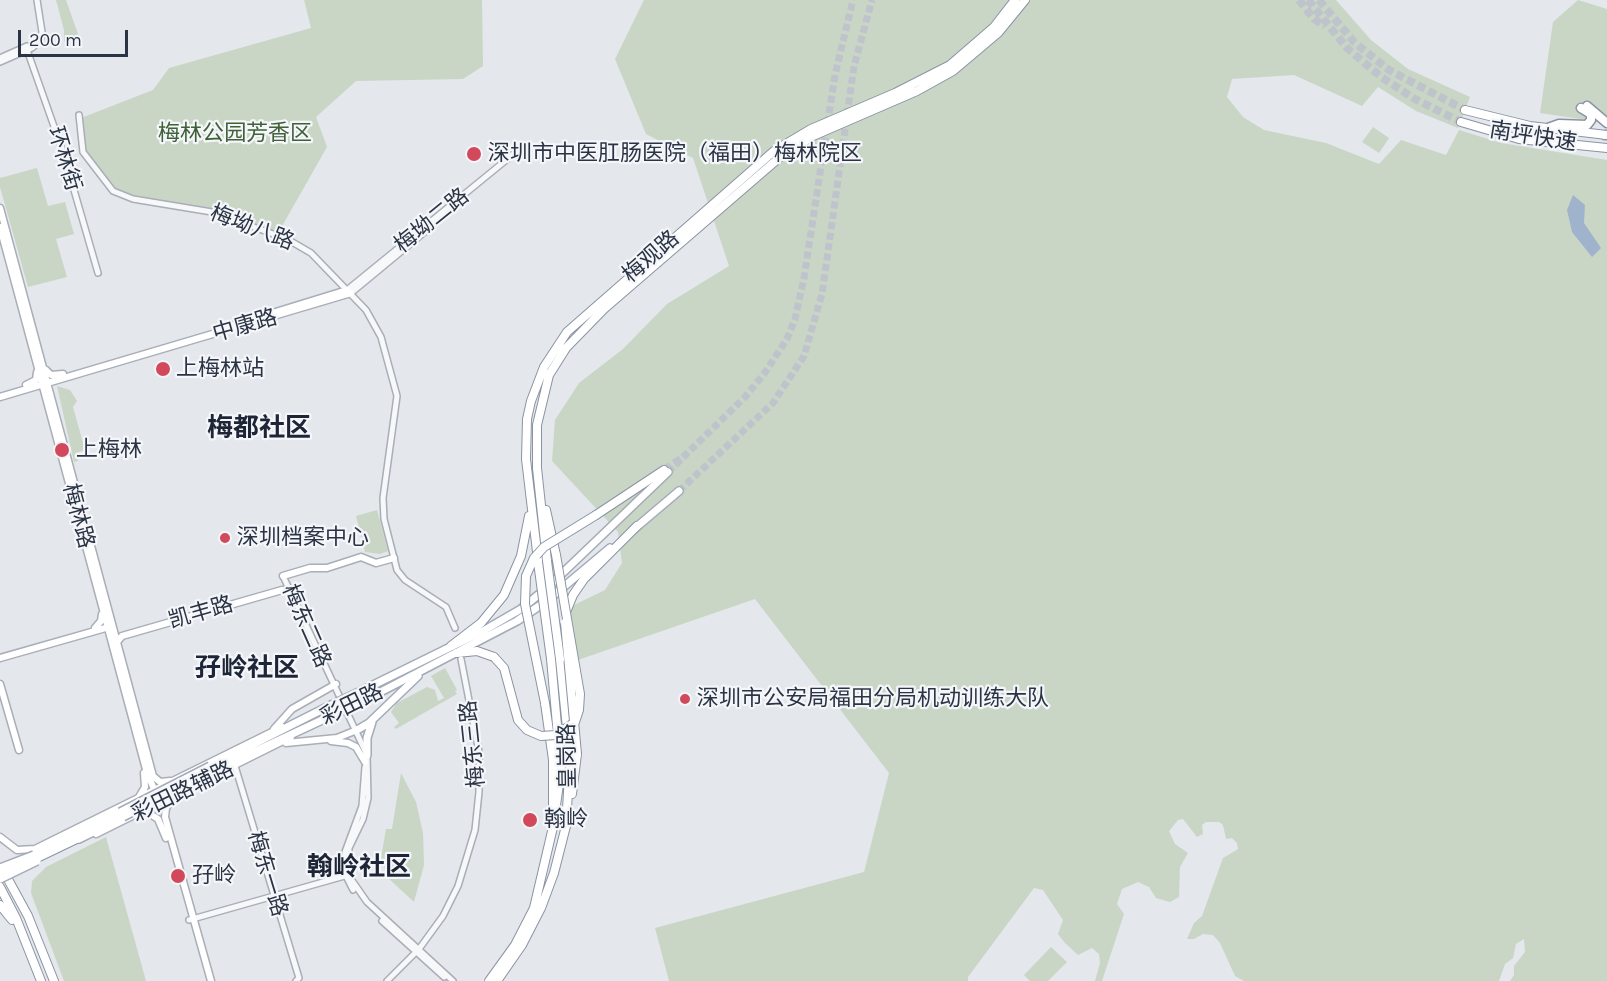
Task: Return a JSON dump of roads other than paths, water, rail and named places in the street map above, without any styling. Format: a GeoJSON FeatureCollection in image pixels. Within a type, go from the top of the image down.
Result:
{"type":"FeatureCollection","features":[{"type":"Feature","properties":{"kind":"highway","name":"梅观路"},"geometry":{"type":"LineString","coordinates":[[556,659],[538,562],[525,435],[531,401],[550,356],[578,321],[774,152],[818,125],[896,93],[950,65],[994,27],[1015,0]]}},
{"type":"Feature","properties":{"kind":"highway","name":"梅观路"},"geometry":{"type":"LineString","coordinates":[[556,659],[537,468],[537,425],[547,382],[566,348],[590,322],[785,154],[813,136],[917,91],[953,71],[998,33],[1025,0]]}},
{"type":"Feature","properties":{"kind":"highway"},"geometry":{"type":"LineString","coordinates":[[1548,128],[1559,124],[1587,125],[1591,120],[1591,114],[1581,106],[1595,110],[1607,123]]}},
{"type":"Feature","properties":{"kind":"highway","name":"南坪快速"},"geometry":{"type":"LineString","coordinates":[[1465,110],[1498,120],[1606,135]]}},
{"type":"Feature","properties":{"kind":"highway","name":"南坪快速"},"geometry":{"type":"LineString","coordinates":[[1461,122],[1519,139],[1607,148]]}},
{"type":"Feature","properties":{"kind":"highway"},"geometry":{"type":"LineString","coordinates":[[459,656],[484,652],[494,657],[504,668],[515,712],[527,730],[541,736],[555,735],[575,722],[579,710],[580,694],[556,555],[537,468]]}},
{"type":"Feature","properties":{"kind":"highway"},"geometry":{"type":"LineString","coordinates":[[553,827],[553,760],[545,703],[525,604],[526,576],[534,558],[544,548],[666,471]]}},
{"type":"Feature","properties":{"kind":"highway"},"geometry":{"type":"LineString","coordinates":[[451,646],[487,617],[513,577],[527,533],[529,488]]}},
{"type":"Feature","properties":{"kind":"highway"},"geometry":{"type":"LineString","coordinates":[[568,813],[578,754],[565,623],[568,604],[578,586],[637,526]]}},
{"type":"Feature","properties":{"kind":"highway","name":"皇岗路"},"geometry":{"type":"LineString","coordinates":[[497,981],[522,945],[541,908],[554,873],[568,813],[569,730],[556,659]]}},
{"type":"Feature","properties":{"kind":"highway","name":"皇岗路"},"geometry":{"type":"LineString","coordinates":[[489,981],[515,945],[534,908],[553,827],[561,768],[556,659]]}},
{"type":"Feature","properties":{"kind":"highway"},"geometry":{"type":"LineString","coordinates":[[0,873],[83,836]]}},
{"type":"Feature","properties":{"kind":"highway"},"geometry":{"type":"LineString","coordinates":[[0,867],[28,916],[54,981]]}},
{"type":"Feature","properties":{"kind":"highway"},"geometry":{"type":"LineString","coordinates":[[0,887],[26,942],[41,981]]}},
{"type":"Feature","properties":{"kind":"highway"},"geometry":{"type":"LineString","coordinates":[[0,905],[26,942]]}},
{"type":"Feature","properties":{"kind":"main road","name":"梅林路"},"geometry":{"type":"LineString","coordinates":[[0,208],[142,754],[154,789],[164,801]]}},
{"type":"Feature","properties":{"kind":"main road","name":"梅林路"},"geometry":{"type":"LineString","coordinates":[[0,227],[40,365]]}},
{"type":"Feature","properties":{"kind":"main road","name":"中康路"},"geometry":{"type":"LineString","coordinates":[[0,395],[349,291]]}},
{"type":"Feature","properties":{"kind":"main road"},"geometry":{"type":"LineString","coordinates":[[26,387],[36,379],[40,365],[50,374],[64,376]]}},
{"type":"Feature","properties":{"kind":"main road"},"geometry":{"type":"LineString","coordinates":[[50,404],[51,385],[64,376]]}},
{"type":"Feature","properties":{"kind":"main road"},"geometry":{"type":"LineString","coordinates":[[26,387],[41,391],[50,404]]}},
{"type":"Feature","properties":{"kind":"main road","name":"梅林路"},"geometry":{"type":"LineString","coordinates":[[50,404],[100,601],[110,625]]}},
{"type":"Feature","properties":{"kind":"main road","name":"彩田路"},"geometry":{"type":"LineString","coordinates":[[0,879],[50,847],[121,814],[327,707],[496,624],[534,598],[666,471]]}},
{"type":"Feature","properties":{"kind":"main road","name":"彩田路"},"geometry":{"type":"LineString","coordinates":[[211,768],[335,714],[425,669],[459,656],[548,600],[679,491]]}},
{"type":"Feature","properties":{"kind":"main road"},"geometry":{"type":"LineString","coordinates":[[283,576],[310,568],[327,568],[361,557],[376,563],[394,558]]}},
{"type":"Feature","properties":{"kind":"main road","name":"凯丰路"},"geometry":{"type":"LineString","coordinates":[[114,643],[122,636],[282,590],[288,591]]}},
{"type":"Feature","properties":{"kind":"main road"},"geometry":{"type":"LineString","coordinates":[[94,630],[101,621],[100,601]]}},
{"type":"Feature","properties":{"kind":"main road"},"geometry":{"type":"LineString","coordinates":[[0,656],[110,625]]}},
{"type":"Feature","properties":{"kind":"main road"},"geometry":{"type":"LineString","coordinates":[[94,630],[114,643]]}},
{"type":"Feature","properties":{"kind":"main road","name":"梅林路"},"geometry":{"type":"LineString","coordinates":[[114,643],[153,774],[160,782],[170,781]]}},
{"type":"Feature","properties":{"kind":"main road"},"geometry":{"type":"LineString","coordinates":[[282,743],[341,737],[356,730],[375,716],[425,669]]}},
{"type":"Feature","properties":{"kind":"main road"},"geometry":{"type":"LineString","coordinates":[[0,684],[20,750]]}},
{"type":"Feature","properties":{"kind":"main road"},"geometry":{"type":"LineString","coordinates":[[272,731],[291,709],[335,685]]}},
{"type":"Feature","properties":{"kind":"main road","name":"彩田路辅路"},"geometry":{"type":"LineString","coordinates":[[0,837],[13,848],[29,851],[272,731],[327,707]]}},
{"type":"Feature","properties":{"kind":"main road"},"geometry":{"type":"LineString","coordinates":[[366,759],[368,734],[375,716]]}},
{"type":"Feature","properties":{"kind":"main road","name":"彩田路辅路"},"geometry":{"type":"LineString","coordinates":[[57,851],[282,743],[306,727]]}},
{"type":"Feature","properties":{"kind":"main road"},"geometry":{"type":"LineString","coordinates":[[322,740],[353,746],[366,759]]}},
{"type":"Feature","properties":{"kind":"main road"},"geometry":{"type":"LineString","coordinates":[[136,799],[144,791],[146,783],[142,754]]}},
{"type":"Feature","properties":{"kind":"main road"},"geometry":{"type":"LineString","coordinates":[[145,795],[153,798],[152,807]]}},
{"type":"Feature","properties":{"kind":"main road"},"geometry":{"type":"LineString","coordinates":[[176,795],[166,808],[168,838],[209,981]]}},
{"type":"Feature","properties":{"kind":"main road","name":"彩田路"},"geometry":{"type":"LineString","coordinates":[[0,867],[57,851],[121,814]]}},
{"type":"Feature","properties":{"kind":"main road"},"geometry":{"type":"LineString","coordinates":[[136,815],[152,815],[162,826],[168,838]]}},
{"type":"Feature","properties":{"kind":"main road"},"geometry":{"type":"LineString","coordinates":[[50,847],[92,820]]}},
{"type":"Feature","properties":{"kind":"street"},"geometry":{"type":"LineString","coordinates":[[0,60],[40,41],[41,23],[37,0]]}},
{"type":"Feature","properties":{"kind":"street","name":"环林街"},"geometry":{"type":"LineString","coordinates":[[27,48],[63,152],[98,273]]}},
{"type":"Feature","properties":{"kind":"street","name":"梅坳八路"},"geometry":{"type":"LineString","coordinates":[[79,115],[79,131],[86,157],[117,194],[133,199],[212,212],[287,238],[311,253],[349,291],[376,326],[397,396],[383,498],[384,519],[394,558],[405,580],[442,604],[451,614],[455,628]]}},
{"type":"Feature","properties":{"kind":"street","name":"梅坳二路"},"geometry":{"type":"LineString","coordinates":[[349,291],[518,153]]}},
{"type":"Feature","properties":{"kind":"street","name":"梅东二路"},"geometry":{"type":"LineString","coordinates":[[283,576],[288,591],[335,685]]}},
{"type":"Feature","properties":{"kind":"street","name":"梅东二路"},"geometry":{"type":"LineString","coordinates":[[283,576],[356,730],[366,759],[368,798],[363,819],[349,848],[348,875]]}},
{"type":"Feature","properties":{"kind":"street","name":"梅东三路"},"geometry":{"type":"LineString","coordinates":[[387,981],[418,951],[437,926],[455,893],[475,830],[479,792],[479,752],[459,656]]}},
{"type":"Feature","properties":{"kind":"street","name":"梅东一路"},"geometry":{"type":"LineString","coordinates":[[235,766],[299,978],[296,981]]}},
{"type":"Feature","properties":{"kind":"street"},"geometry":{"type":"LineString","coordinates":[[191,919],[273,894],[348,875],[360,900],[453,981]]}},
{"type":"Feature","properties":{"kind":"street"},"geometry":{"type":"LineString","coordinates":[[418,951],[448,981]]}},
{"type":"Feature","properties":{"kind":"water"},"geometry":{"type":"Polygon","coordinates":[[[1573,195],[1585,205],[1584,223],[1601,248],[1592,257],[1572,232],[1567,210],[1573,195]]]}},
{"type":"Feature","properties":{"kind":"tunnel"},"geometry":{"type":"LineString","coordinates":[[668,472],[745,397],[764,374],[787,339],[795,319],[804,278],[835,75],[853,0]]}},
{"type":"Feature","properties":{"kind":"tunnel"},"geometry":{"type":"LineString","coordinates":[[679,491],[773,403],[804,356],[822,294],[854,66],[872,0]]}},
{"type":"Feature","properties":{"kind":"tunnel"},"geometry":{"type":"LineString","coordinates":[[1299,0],[1314,19],[1325,26]]}},
{"type":"Feature","properties":{"kind":"tunnel"},"geometry":{"type":"LineString","coordinates":[[1308,0],[1347,48],[1380,76],[1413,98],[1461,122]]}},
{"type":"Feature","properties":{"kind":"tunnel"},"geometry":{"type":"LineString","coordinates":[[1319,0],[1354,42],[1389,70],[1465,110]]}},
{"type":"Feature","properties":{"kind":"tunnel"},"geometry":{"type":"LineString","coordinates":[[664,470],[684,457]]}},
{"type":"Feature","properties":{"kind":"place","name":"深圳市中医肛肠医院（福田）梅林院区"},"geometry":{"type":"Point","coordinates":[474,154]}},
{"type":"Feature","properties":{"kind":"place","name":"上梅林站"},"geometry":{"type":"Point","coordinates":[163,369]}},
{"type":"Feature","properties":{"kind":"place","name":"上梅林"},"geometry":{"type":"Point","coordinates":[62,450]}},
{"type":"Feature","properties":{"kind":"place","name":"深圳档案中心"},"geometry":{"type":"Point","coordinates":[225,538]}},
{"type":"Feature","properties":{"kind":"place","name":"深圳市公安局福田分局机动训练大队"},"geometry":{"type":"Point","coordinates":[685,699]}},
{"type":"Feature","properties":{"kind":"place","name":"翰岭"},"geometry":{"type":"Point","coordinates":[530,820]}},
{"type":"Feature","properties":{"kind":"place","name":"孖岭"},"geometry":{"type":"Point","coordinates":[178,876]}},
{"type":"Feature","properties":{"kind":"district","name":"梅都社区"},"geometry":{"type":"Point","coordinates":[259,429]}},
{"type":"Feature","properties":{"kind":"district","name":"孖岭社区"},"geometry":{"type":"Point","coordinates":[247,669]}},
{"type":"Feature","properties":{"kind":"district","name":"翰岭社区"},"geometry":{"type":"Point","coordinates":[359,868]}},
{"type":"Feature","properties":{"kind":"park label","name":"梅林公园芳香区"},"geometry":{"type":"Point","coordinates":[235,134]}}]}
